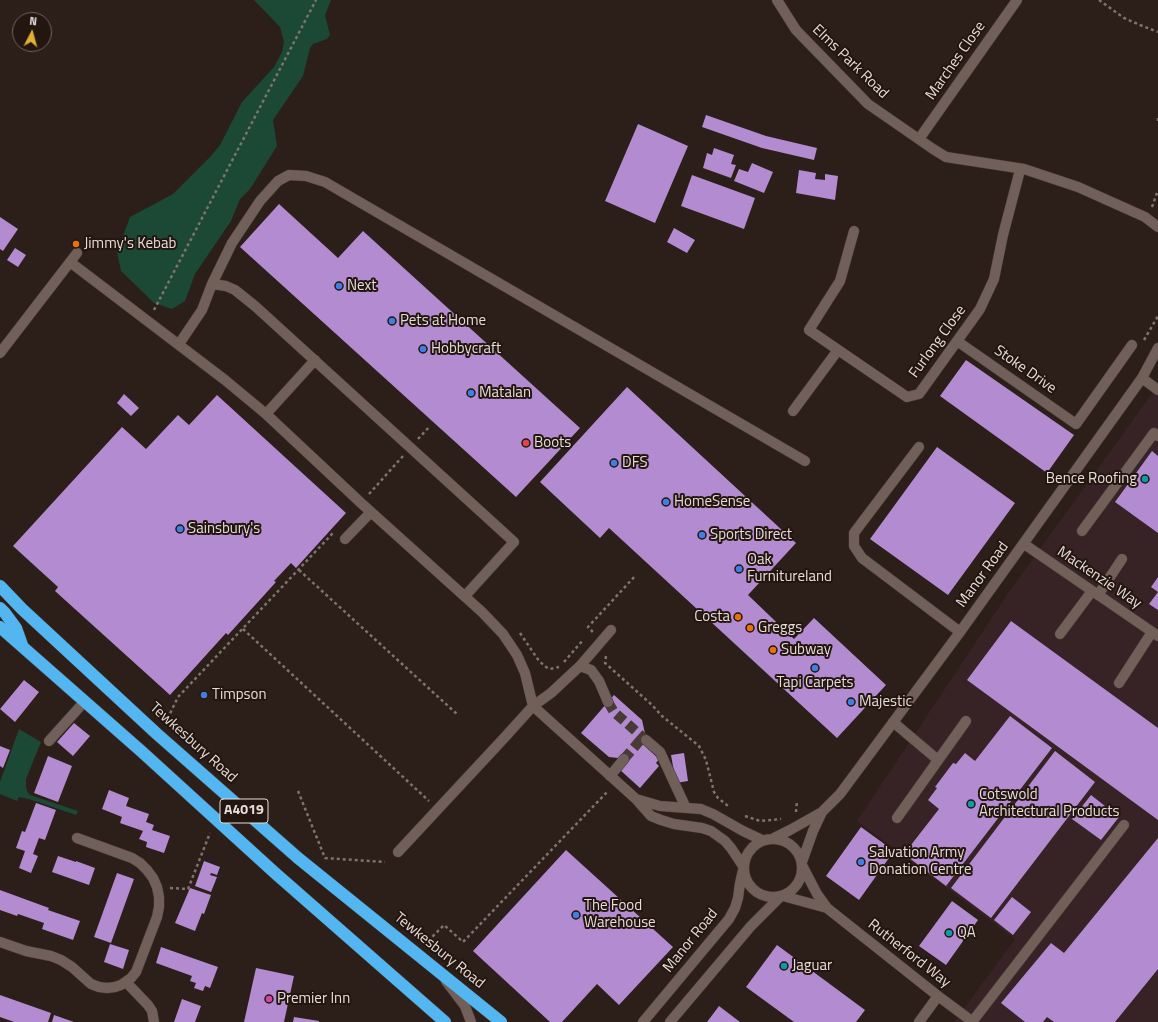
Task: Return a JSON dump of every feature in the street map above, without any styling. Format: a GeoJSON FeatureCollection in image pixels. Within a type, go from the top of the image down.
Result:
{"type":"FeatureCollection","features":[{"type":"Feature","properties":{"kind":"highway","name":"Tewkesbury Road"},"geometry":{"type":"LineString","coordinates":[[0,586],[22,609],[157,734],[298,858],[501,1022]]}},
{"type":"Feature","properties":{"kind":"highway"},"geometry":{"type":"LineString","coordinates":[[0,608],[16,628],[23,646]]}},
{"type":"Feature","properties":{"kind":"highway","name":"A4019"},"geometry":{"type":"LineString","coordinates":[[0,627],[86,701],[215,819],[445,1022]]}},
{"type":"Feature","properties":{"kind":"street","name":"Elms Park Road"},"geometry":{"type":"LineString","coordinates":[[777,0],[796,30],[868,104],[946,157],[1020,170],[1024,169],[1078,187],[1145,217],[1158,227]]}},
{"type":"Feature","properties":{"kind":"street","name":"Marches Close"},"geometry":{"type":"LineString","coordinates":[[919,139],[1017,0]]}},
{"type":"Feature","properties":{"kind":"street","name":"Furlong Close"},"geometry":{"type":"LineString","coordinates":[[854,231],[840,281],[809,330],[907,397],[919,394],[980,310],[994,279],[1003,235],[1020,170]]}},
{"type":"Feature","properties":{"kind":"street"},"geometry":{"type":"LineString","coordinates":[[179,344],[202,310],[212,284],[232,243],[260,201],[278,180],[290,175],[306,176],[325,182],[805,461]]}},
{"type":"Feature","properties":{"kind":"street"},"geometry":{"type":"LineString","coordinates":[[0,353],[77,253]]}},
{"type":"Feature","properties":{"kind":"street"},"geometry":{"type":"LineString","coordinates":[[70,262],[179,344],[266,414],[361,503],[482,612],[503,634],[517,655],[525,673],[533,706],[636,799],[651,816],[674,824],[702,828],[718,835],[731,848],[743,868],[745,878],[756,892],[764,896],[782,896]]}},
{"type":"Feature","properties":{"kind":"street"},"geometry":{"type":"LineString","coordinates":[[212,284],[226,286],[235,290],[255,306],[514,542],[465,596]]}},
{"type":"Feature","properties":{"kind":"street","name":"Stoke Drive"},"geometry":{"type":"LineString","coordinates":[[957,341],[1076,424],[1132,345]]}},
{"type":"Feature","properties":{"kind":"street","name":"Manor Road"},"geometry":{"type":"LineString","coordinates":[[774,838],[822,812],[840,794],[1024,544],[1142,378],[1158,348]]}},
{"type":"Feature","properties":{"kind":"street"},"geometry":{"type":"LineString","coordinates":[[793,411],[838,350]]}},
{"type":"Feature","properties":{"kind":"street"},"geometry":{"type":"LineString","coordinates":[[266,414],[315,360]]}},
{"type":"Feature","properties":{"kind":"street"},"geometry":{"type":"LineString","coordinates":[[1142,378],[1158,390]]}},
{"type":"Feature","properties":{"kind":"street"},"geometry":{"type":"LineString","coordinates":[[1082,531],[1154,433],[1158,436]]}},
{"type":"Feature","properties":{"kind":"street"},"geometry":{"type":"LineString","coordinates":[[919,447],[854,532],[854,546],[862,558],[960,632]]}},
{"type":"Feature","properties":{"kind":"street"},"geometry":{"type":"LineString","coordinates":[[345,539],[371,512]]}},
{"type":"Feature","properties":{"kind":"street","name":"Mackenzie Way"},"geometry":{"type":"LineString","coordinates":[[1024,544],[1155,634]]}},
{"type":"Feature","properties":{"kind":"street"},"geometry":{"type":"LineString","coordinates":[[1060,634],[1122,559]]}},
{"type":"Feature","properties":{"kind":"street"},"geometry":{"type":"LineString","coordinates":[[398,852],[533,706],[551,693],[580,666],[610,630]]}},
{"type":"Feature","properties":{"kind":"street"},"geometry":{"type":"LineString","coordinates":[[1119,683],[1155,634]]}},
{"type":"Feature","properties":{"kind":"street"},"geometry":{"type":"LineString","coordinates":[[580,666],[591,670],[599,681],[608,702]]}},
{"type":"Feature","properties":{"kind":"street"},"geometry":{"type":"LineString","coordinates":[[49,741],[86,701]]}},
{"type":"Feature","properties":{"kind":"street"},"geometry":{"type":"LineString","coordinates":[[893,722],[938,760]]}},
{"type":"Feature","properties":{"kind":"street"},"geometry":{"type":"LineString","coordinates":[[897,818],[966,722]]}},
{"type":"Feature","properties":{"kind":"street"},"geometry":{"type":"LineString","coordinates":[[646,740],[660,752],[686,808]]}},
{"type":"Feature","properties":{"kind":"street"},"geometry":{"type":"LineString","coordinates":[[613,779],[624,759]]}},
{"type":"Feature","properties":{"kind":"street"},"geometry":{"type":"LineString","coordinates":[[636,799],[660,806],[701,809],[762,840]]}},
{"type":"Feature","properties":{"kind":"street","name":"Manor Road"},"geometry":{"type":"LineString","coordinates":[[803,865],[813,831],[822,812]]}},
{"type":"Feature","properties":{"kind":"street"},"geometry":{"type":"LineString","coordinates":[[973,1022],[1124,824]]}},
{"type":"Feature","properties":{"kind":"street"},"geometry":{"type":"LineString","coordinates":[[0,942],[26,951],[51,956],[61,960],[72,967],[91,984],[99,987],[115,987],[126,982],[136,972],[159,907],[157,887],[147,870],[132,858],[77,838]]}},
{"type":"Feature","properties":{"kind":"street"},"geometry":{"type":"LineString","coordinates":[[670,1022],[751,926],[782,896],[798,885],[803,865],[799,853],[792,845],[784,840],[774,838],[762,840],[755,844],[749,850],[745,858],[743,868]]}},
{"type":"Feature","properties":{"kind":"street","name":"Rutherford Way"},"geometry":{"type":"LineString","coordinates":[[803,865],[817,894],[827,908],[973,1022]]}},
{"type":"Feature","properties":{"kind":"street","name":"Manor Road"},"geometry":{"type":"LineString","coordinates":[[643,1022],[729,919],[738,898],[743,868]]}},
{"type":"Feature","properties":{"kind":"street","name":"Rutherford Way"},"geometry":{"type":"LineString","coordinates":[[782,896],[827,908]]}},
{"type":"Feature","properties":{"kind":"street"},"geometry":{"type":"LineString","coordinates":[[439,971],[465,1006],[471,1022]]}},
{"type":"Feature","properties":{"kind":"street"},"geometry":{"type":"LineString","coordinates":[[126,982],[152,1010],[154,1022]]}},
{"type":"Feature","properties":{"kind":"street"},"geometry":{"type":"LineString","coordinates":[[919,1022],[938,996]]}},
{"type":"Feature","properties":{"kind":"path"},"geometry":{"type":"LineString","coordinates":[[154,311],[316,0]]}},
{"type":"Feature","properties":{"kind":"path"},"geometry":{"type":"LineString","coordinates":[[1099,0],[1124,18],[1158,32]]}},
{"type":"Feature","properties":{"kind":"path"},"geometry":{"type":"LineString","coordinates":[[1145,217],[1152,207],[1158,190]]}},
{"type":"Feature","properties":{"kind":"path"},"geometry":{"type":"LineString","coordinates":[[361,503],[430,426]]}},
{"type":"Feature","properties":{"kind":"path"},"geometry":{"type":"LineString","coordinates":[[157,734],[164,727],[178,697],[336,530]]}},
{"type":"Feature","properties":{"kind":"path"},"geometry":{"type":"LineString","coordinates":[[299,570],[458,715]]}},
{"type":"Feature","properties":{"kind":"path"},"geometry":{"type":"LineString","coordinates":[[519,632],[539,661],[550,669],[558,668],[592,631],[588,627],[636,575]]}},
{"type":"Feature","properties":{"kind":"path"},"geometry":{"type":"LineString","coordinates":[[243,628],[438,809]]}},
{"type":"Feature","properties":{"kind":"path"},"geometry":{"type":"LineString","coordinates":[[600,642],[607,649],[605,663],[652,705],[662,716],[699,746],[706,760],[714,792],[718,798],[733,809]]}},
{"type":"Feature","properties":{"kind":"path"},"geometry":{"type":"LineString","coordinates":[[416,953],[444,925],[462,942],[613,779]]}},
{"type":"Feature","properties":{"kind":"path"},"geometry":{"type":"LineString","coordinates":[[298,791],[325,858],[385,862]]}},
{"type":"Feature","properties":{"kind":"path"},"geometry":{"type":"LineString","coordinates":[[796,812],[797,801]]}},
{"type":"Feature","properties":{"kind":"path"},"geometry":{"type":"LineString","coordinates":[[745,816],[760,821],[783,819]]}},
{"type":"Feature","properties":{"kind":"path"},"geometry":{"type":"LineString","coordinates":[[157,887],[188,889],[215,819]]}},
{"type":"Feature","properties":{"kind":"shaded area"},"geometry":{"type":"Polygon","coordinates":[[[1158,385],[1158,1022],[954,1022],[1015,939],[857,821],[1009,592],[1158,385]]]}},
{"type":"Feature","properties":{"kind":"green space"},"geometry":{"type":"Polygon","coordinates":[[[254,0],[331,0],[325,15],[330,35],[327,39],[313,44],[310,48],[303,76],[273,120],[277,146],[250,189],[240,199],[231,221],[195,274],[185,301],[172,309],[154,303],[121,271],[117,252],[130,217],[173,194],[211,156],[220,145],[242,102],[274,67],[282,52],[284,42],[280,27],[254,0]]]}},
{"type":"Feature","properties":{"kind":"green space"},"geometry":{"type":"Polygon","coordinates":[[[19,729],[41,742],[26,779],[28,793],[30,795],[78,811],[76,815],[29,799],[19,797],[17,801],[0,794],[0,782],[19,729]]]}},
{"type":"Feature","properties":{"kind":"building"},"geometry":{"type":"Polygon","coordinates":[[[706,115],[766,136],[817,148],[814,160],[762,148],[702,127],[706,115]]]}},
{"type":"Feature","properties":{"kind":"building"},"geometry":{"type":"Polygon","coordinates":[[[638,124],[688,146],[655,223],[605,201],[638,124]]]}},
{"type":"Feature","properties":{"kind":"building"},"geometry":{"type":"Polygon","coordinates":[[[714,148],[734,155],[731,164],[736,165],[731,178],[703,168],[707,153],[712,155],[714,148]]]}},
{"type":"Feature","properties":{"kind":"building"},"geometry":{"type":"Polygon","coordinates":[[[752,163],[773,172],[764,193],[734,181],[739,169],[748,172],[752,163]]]}},
{"type":"Feature","properties":{"kind":"building"},"geometry":{"type":"Polygon","coordinates":[[[799,170],[816,173],[815,179],[825,180],[825,174],[838,176],[835,200],[796,193],[799,170]]]}},
{"type":"Feature","properties":{"kind":"building"},"geometry":{"type":"Polygon","coordinates":[[[692,175],[755,198],[744,229],[681,206],[692,175]]]}},
{"type":"Feature","properties":{"kind":"building"},"geometry":{"type":"Polygon","coordinates":[[[279,204],[338,258],[363,231],[580,428],[516,497],[240,247],[279,204]]]}},
{"type":"Feature","properties":{"kind":"building"},"geometry":{"type":"Polygon","coordinates":[[[0,217],[18,229],[3,251],[0,249],[0,217]]]}},
{"type":"Feature","properties":{"kind":"building"},"geometry":{"type":"Polygon","coordinates":[[[674,228],[695,240],[687,253],[667,242],[674,228]]]}},
{"type":"Feature","properties":{"kind":"building"},"geometry":{"type":"Polygon","coordinates":[[[15,248],[26,255],[18,267],[7,260],[15,248]]]}},
{"type":"Feature","properties":{"kind":"building"},"geometry":{"type":"Polygon","coordinates":[[[966,360],[1074,435],[1047,473],[940,396],[966,360]]]}},
{"type":"Feature","properties":{"kind":"building"},"geometry":{"type":"Polygon","coordinates":[[[627,387],[796,543],[748,595],[794,639],[814,618],[886,685],[837,738],[609,528],[600,538],[540,482],[627,387]]]}},
{"type":"Feature","properties":{"kind":"building"},"geometry":{"type":"Polygon","coordinates":[[[124,394],[139,408],[131,416],[117,403],[124,394]]]}},
{"type":"Feature","properties":{"kind":"building","name":"Sainsbury's"},"geometry":{"type":"Polygon","coordinates":[[[217,395],[346,513],[296,568],[291,563],[274,581],[276,582],[228,635],[226,633],[170,695],[55,591],[58,587],[13,546],[122,427],[146,449],[178,415],[189,425],[217,395]]]}},
{"type":"Feature","properties":{"kind":"building"},"geometry":{"type":"Polygon","coordinates":[[[937,447],[1015,503],[948,595],[870,539],[937,447]]]}},
{"type":"Feature","properties":{"kind":"building","name":"Bence Roofing"},"geometry":{"type":"Polygon","coordinates":[[[1152,451],[1158,456],[1158,533],[1115,502],[1152,451]]]}},
{"type":"Feature","properties":{"kind":"building"},"geometry":{"type":"Polygon","coordinates":[[[1158,577],[1158,592],[1151,587],[1158,577]]]}},
{"type":"Feature","properties":{"kind":"building"},"geometry":{"type":"Polygon","coordinates":[[[1158,592],[1158,610],[1149,604],[1158,592]]]}},
{"type":"Feature","properties":{"kind":"building"},"geometry":{"type":"Polygon","coordinates":[[[1011,621],[1158,728],[1158,820],[967,680],[1011,621]]]}},
{"type":"Feature","properties":{"kind":"building"},"geometry":{"type":"Polygon","coordinates":[[[24,680],[39,692],[15,722],[0,709],[24,680]]]}},
{"type":"Feature","properties":{"kind":"building"},"geometry":{"type":"Polygon","coordinates":[[[614,695],[642,720],[647,748],[659,759],[656,763],[659,766],[640,788],[619,769],[627,759],[609,757],[581,733],[614,695]]]}},
{"type":"Feature","properties":{"kind":"building","name":"Cotswold Architectural Products"},"geometry":{"type":"Polygon","coordinates":[[[1010,716],[1052,748],[946,886],[904,854],[939,809],[928,800],[937,788],[935,787],[953,763],[956,764],[965,753],[975,761],[1010,716]]]}},
{"type":"Feature","properties":{"kind":"building"},"geometry":{"type":"Polygon","coordinates":[[[74,723],[90,736],[73,756],[57,742],[74,723]]]}},
{"type":"Feature","properties":{"kind":"building"},"geometry":{"type":"Polygon","coordinates":[[[0,746],[10,750],[3,768],[0,766],[0,746]]]}},
{"type":"Feature","properties":{"kind":"building"},"geometry":{"type":"Polygon","coordinates":[[[1055,751],[1095,782],[991,918],[951,888],[1055,751]]]}},
{"type":"Feature","properties":{"kind":"building"},"geometry":{"type":"Polygon","coordinates":[[[684,753],[688,781],[676,783],[671,755],[684,753]]]}},
{"type":"Feature","properties":{"kind":"building"},"geometry":{"type":"Polygon","coordinates":[[[48,756],[72,766],[58,802],[34,793],[48,756]]]}},
{"type":"Feature","properties":{"kind":"building"},"geometry":{"type":"Polygon","coordinates":[[[109,790],[129,798],[126,806],[149,814],[146,822],[154,825],[152,830],[170,836],[164,853],[146,847],[147,842],[139,839],[143,831],[120,823],[122,817],[102,809],[109,790]]]}},
{"type":"Feature","properties":{"kind":"building"},"geometry":{"type":"Polygon","coordinates":[[[1091,795],[1119,817],[1101,840],[1072,819],[1091,795]]]}},
{"type":"Feature","properties":{"kind":"building"},"geometry":{"type":"Polygon","coordinates":[[[36,803],[56,810],[45,840],[39,838],[33,854],[38,856],[31,873],[19,868],[25,851],[16,848],[22,831],[25,832],[36,803]]]}},
{"type":"Feature","properties":{"kind":"building","name":"Salvation Army Donation Centre"},"geometry":{"type":"Polygon","coordinates":[[[861,827],[894,851],[859,900],[826,876],[861,827]]]}},
{"type":"Feature","properties":{"kind":"building"},"geometry":{"type":"Polygon","coordinates":[[[1158,838],[1158,969],[1115,1022],[1054,1022],[1047,1017],[1043,1022],[1025,1022],[1001,1003],[1051,943],[1064,953],[1158,838]]]}},
{"type":"Feature","properties":{"kind":"building"},"geometry":{"type":"Polygon","coordinates":[[[566,850],[673,947],[619,1005],[597,984],[562,1022],[550,1022],[473,951],[566,850]]]}},
{"type":"Feature","properties":{"kind":"building"},"geometry":{"type":"Polygon","coordinates":[[[58,856],[95,868],[89,885],[52,872],[58,856]]]}},
{"type":"Feature","properties":{"kind":"building"},"geometry":{"type":"Polygon","coordinates":[[[204,861],[220,867],[217,875],[211,873],[210,875],[217,877],[211,892],[195,886],[204,861]]]}},
{"type":"Feature","properties":{"kind":"building"},"geometry":{"type":"Polygon","coordinates":[[[117,873],[134,879],[111,943],[94,937],[117,873]]]}},
{"type":"Feature","properties":{"kind":"building"},"geometry":{"type":"Polygon","coordinates":[[[190,888],[211,895],[204,914],[202,913],[195,931],[175,923],[190,888]]]}},
{"type":"Feature","properties":{"kind":"building"},"geometry":{"type":"Polygon","coordinates":[[[0,890],[49,908],[48,910],[80,921],[73,940],[42,929],[44,923],[18,914],[17,916],[0,910],[0,890]]]}},
{"type":"Feature","properties":{"kind":"building"},"geometry":{"type":"Polygon","coordinates":[[[1012,897],[1031,912],[1013,935],[994,920],[1012,897]]]}},
{"type":"Feature","properties":{"kind":"building","name":"QA"},"geometry":{"type":"Polygon","coordinates":[[[952,901],[978,920],[946,965],[919,946],[952,901]]]}},
{"type":"Feature","properties":{"kind":"building"},"geometry":{"type":"Polygon","coordinates":[[[110,944],[129,950],[123,969],[104,962],[110,944]]]}},
{"type":"Feature","properties":{"kind":"building","name":"Jaguar"},"geometry":{"type":"Polygon","coordinates":[[[777,945],[865,1010],[856,1022],[794,1022],[746,987],[777,945]]]}},
{"type":"Feature","properties":{"kind":"building"},"geometry":{"type":"Polygon","coordinates":[[[161,947],[218,967],[210,988],[205,986],[203,991],[194,988],[196,983],[190,981],[192,976],[156,963],[161,947]]]}},
{"type":"Feature","properties":{"kind":"building","name":"Premier Inn"},"geometry":{"type":"Polygon","coordinates":[[[256,968],[294,976],[284,1022],[244,1022],[256,968]]]}},
{"type":"Feature","properties":{"kind":"building"},"geometry":{"type":"Polygon","coordinates":[[[0,995],[51,1013],[48,1022],[14,1022],[0,1017],[0,995]]]}},
{"type":"Feature","properties":{"kind":"building"},"geometry":{"type":"Polygon","coordinates":[[[182,999],[201,1006],[195,1022],[174,1022],[182,999]]]}},
{"type":"Feature","properties":{"kind":"building"},"geometry":{"type":"Polygon","coordinates":[[[719,1006],[740,1022],[707,1022],[719,1006]]]}},
{"type":"Feature","properties":{"kind":"building"},"geometry":{"type":"Polygon","coordinates":[[[54,1015],[74,1022],[52,1022],[54,1015]]]}},
{"type":"Feature","properties":{"kind":"building"},"geometry":{"type":"Polygon","coordinates":[[[294,1017],[319,1021],[319,1022],[293,1022],[294,1017]]]}},
{"type":"Feature","properties":{"kind":"tunnel"},"geometry":{"type":"LineString","coordinates":[[608,702],[614,712],[646,740]]}},
{"type":"Feature","properties":{"kind":"tunnel"},"geometry":{"type":"LineString","coordinates":[[624,759],[643,737]]}},
{"type":"Feature","properties":{"kind":"place","name":"Jimmy's Kebab"},"geometry":{"type":"Point","coordinates":[76,244]}},
{"type":"Feature","properties":{"kind":"place","name":"Next"},"geometry":{"type":"Point","coordinates":[339,286]}},
{"type":"Feature","properties":{"kind":"place","name":"Pets at Home"},"geometry":{"type":"Point","coordinates":[392,321]}},
{"type":"Feature","properties":{"kind":"place","name":"Hobbycraft"},"geometry":{"type":"Point","coordinates":[423,349]}},
{"type":"Feature","properties":{"kind":"place","name":"Matalan"},"geometry":{"type":"Point","coordinates":[471,393]}},
{"type":"Feature","properties":{"kind":"place","name":"Boots"},"geometry":{"type":"Point","coordinates":[526,443]}},
{"type":"Feature","properties":{"kind":"place","name":"DFS"},"geometry":{"type":"Point","coordinates":[614,463]}},
{"type":"Feature","properties":{"kind":"place","name":"Bence Roofing"},"geometry":{"type":"Point","coordinates":[1145,479]}},
{"type":"Feature","properties":{"kind":"place","name":"HomeSense"},"geometry":{"type":"Point","coordinates":[666,502]}},
{"type":"Feature","properties":{"kind":"place","name":"Sainsbury's"},"geometry":{"type":"Point","coordinates":[180,529]}},
{"type":"Feature","properties":{"kind":"place","name":"Sports Direct"},"geometry":{"type":"Point","coordinates":[702,535]}},
{"type":"Feature","properties":{"kind":"place","name":"Oak Furnitureland"},"geometry":{"type":"Point","coordinates":[739,569]}},
{"type":"Feature","properties":{"kind":"place","name":"Costa"},"geometry":{"type":"Point","coordinates":[738,617]}},
{"type":"Feature","properties":{"kind":"place","name":"Greggs"},"geometry":{"type":"Point","coordinates":[750,628]}},
{"type":"Feature","properties":{"kind":"place","name":"Subway"},"geometry":{"type":"Point","coordinates":[773,650]}},
{"type":"Feature","properties":{"kind":"place","name":"Tapi Carpets"},"geometry":{"type":"Point","coordinates":[815,668]}},
{"type":"Feature","properties":{"kind":"place","name":"Timpson"},"geometry":{"type":"Point","coordinates":[204,695]}},
{"type":"Feature","properties":{"kind":"place","name":"Majestic"},"geometry":{"type":"Point","coordinates":[851,702]}},
{"type":"Feature","properties":{"kind":"place","name":"Cotswold Architectural Products"},"geometry":{"type":"Point","coordinates":[971,804]}},
{"type":"Feature","properties":{"kind":"place","name":"Salvation Army Donation Centre"},"geometry":{"type":"Point","coordinates":[861,862]}},
{"type":"Feature","properties":{"kind":"place","name":"The Food Warehouse"},"geometry":{"type":"Point","coordinates":[576,915]}},
{"type":"Feature","properties":{"kind":"place","name":"QA"},"geometry":{"type":"Point","coordinates":[949,933]}},
{"type":"Feature","properties":{"kind":"place","name":"Jaguar"},"geometry":{"type":"Point","coordinates":[784,966]}},
{"type":"Feature","properties":{"kind":"place","name":"Premier Inn"},"geometry":{"type":"Point","coordinates":[269,999]}}]}
